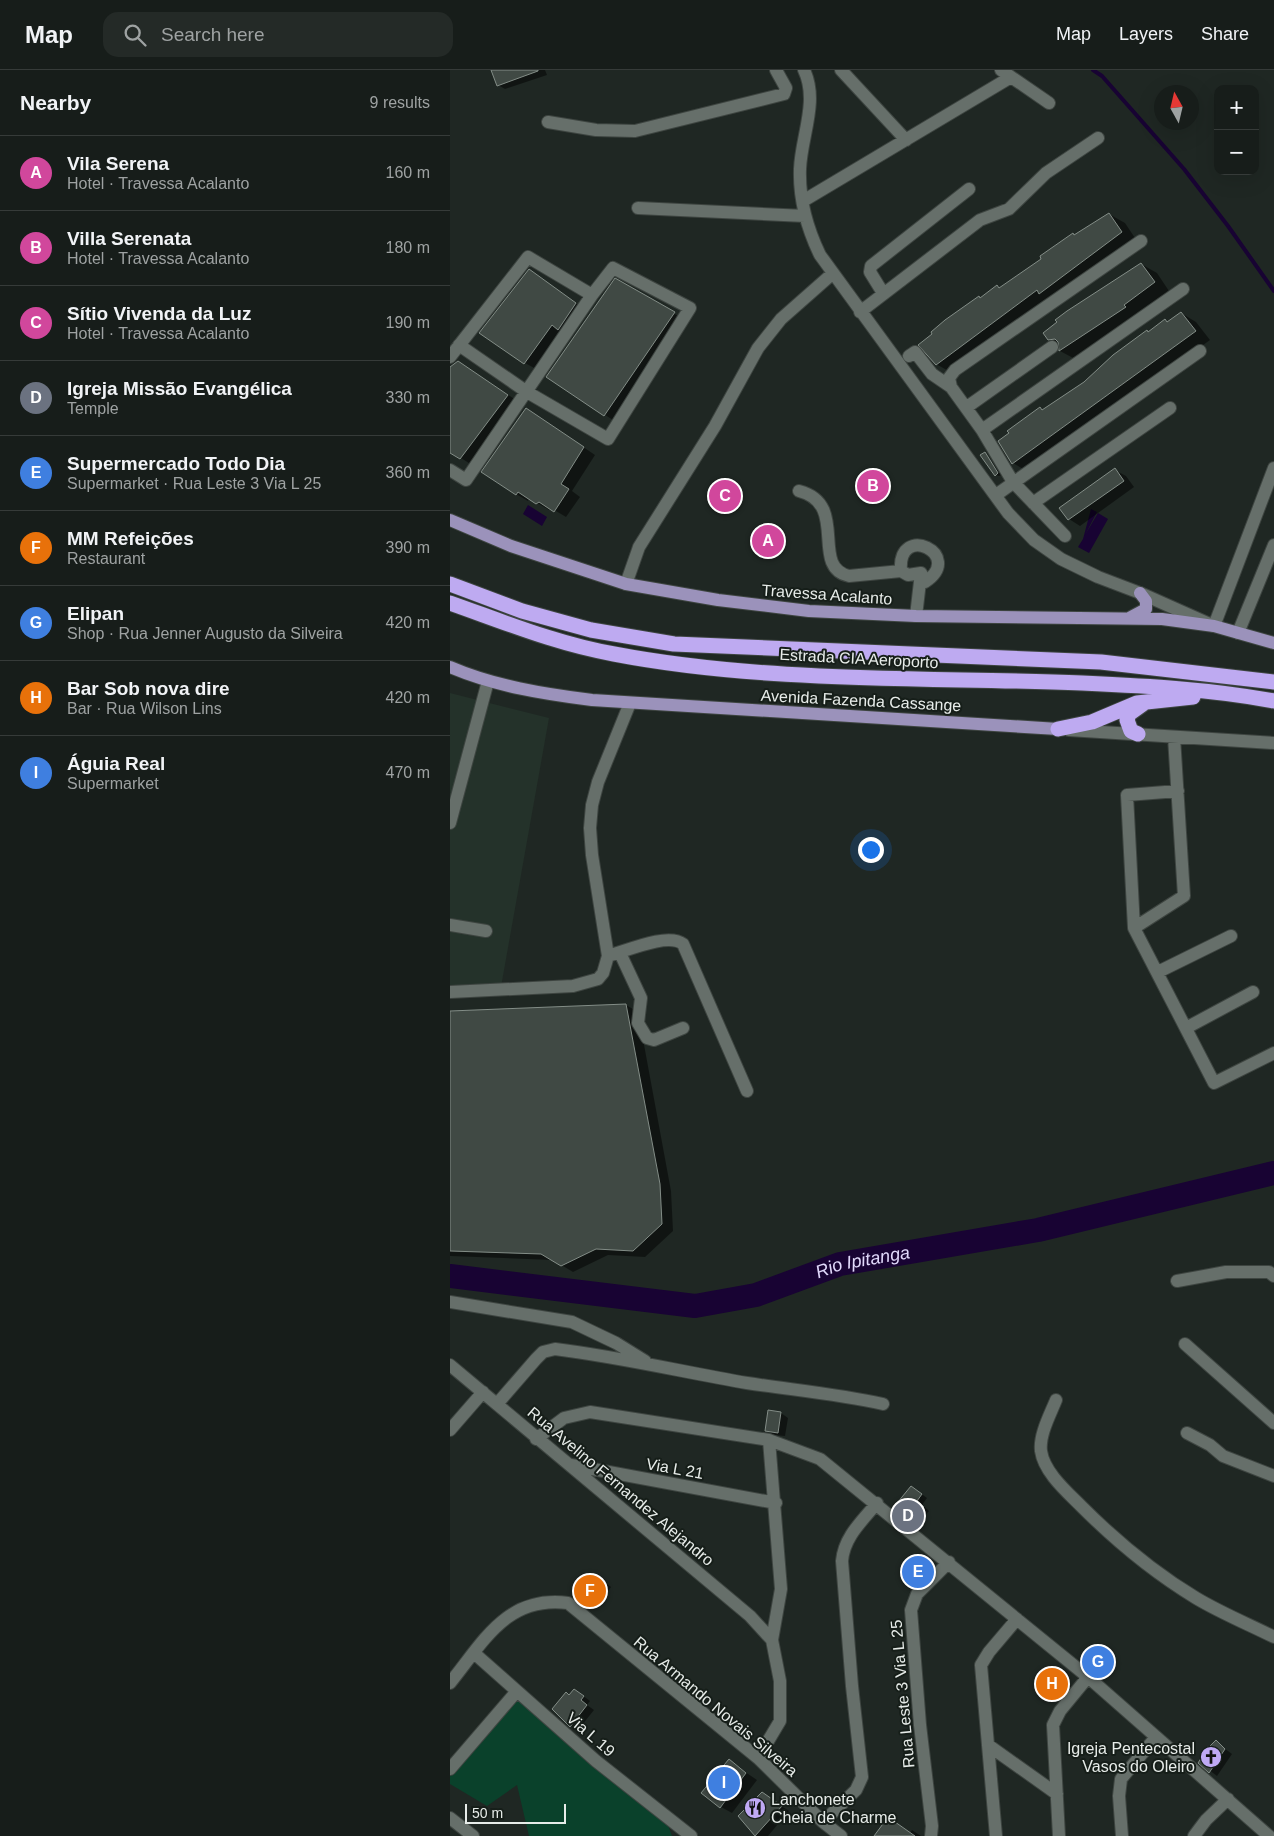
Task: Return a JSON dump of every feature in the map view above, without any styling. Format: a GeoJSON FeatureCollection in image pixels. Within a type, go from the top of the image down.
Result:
{"type":"FeatureCollection","features":[{"type":"Feature","properties":{"kind":"highway","name":"Estrada CIA Aeroporto"},"geometry":{"type":"LineString","coordinates":[[450,584],[522,611],[591,630],[674,644],[1101,662],[1274,682]]}},
{"type":"Feature","properties":{"kind":"highway","name":"Estrada CIA Aeroporto"},"geometry":{"type":"LineString","coordinates":[[450,603],[574,646],[674,664],[827,675],[1164,686],[1234,694],[1274,701]]}},
{"type":"Feature","properties":{"kind":"highway"},"geometry":{"type":"LineString","coordinates":[[1058,729],[1092,722],[1126,706],[1147,701],[1234,694]]}},
{"type":"Feature","properties":{"kind":"highway"},"geometry":{"type":"LineString","coordinates":[[1138,734],[1130,731],[1127,720],[1133,711],[1147,701]]}},
{"type":"Feature","properties":{"kind":"main road","name":"Travessa Acalanto"},"geometry":{"type":"LineString","coordinates":[[450,520],[511,546],[626,584],[718,600],[809,611],[916,616],[1162,619],[1214,626],[1274,643]]}},
{"type":"Feature","properties":{"kind":"main road"},"geometry":{"type":"LineString","coordinates":[[1129,618],[1146,609],[1146,601],[1140,593]]}},
{"type":"Feature","properties":{"kind":"main road","name":"Avenida Fazenda Cassange"},"geometry":{"type":"LineString","coordinates":[[450,667],[488,681],[551,695],[630,704],[1058,729]]}},
{"type":"Feature","properties":{"kind":"street"},"geometry":{"type":"LineString","coordinates":[[548,122],[596,130],[635,131],[696,118],[784,94],[786,88],[776,70]]}},
{"type":"Feature","properties":{"kind":"street","name":"Travessa Acalanto"},"geometry":{"type":"LineString","coordinates":[[804,70],[810,90],[800,168],[807,199],[805,216],[814,244],[832,274],[865,308],[1008,513],[1034,540],[1061,559],[1098,577],[1140,593],[1214,626]]}},
{"type":"Feature","properties":{"kind":"street"},"geometry":{"type":"LineString","coordinates":[[841,70],[906,140]]}},
{"type":"Feature","properties":{"kind":"street"},"geometry":{"type":"LineString","coordinates":[[807,199],[906,140],[1006,74],[1049,103]]}},
{"type":"Feature","properties":{"kind":"street"},"geometry":{"type":"LineString","coordinates":[[865,308],[980,220],[1008,209],[1046,173],[1098,138]]}},
{"type":"Feature","properties":{"kind":"street"},"geometry":{"type":"LineString","coordinates":[[883,293],[870,272],[871,266],[969,188]]}},
{"type":"Feature","properties":{"kind":"street"},"geometry":{"type":"LineString","coordinates":[[638,208],[805,216]]}},
{"type":"Feature","properties":{"kind":"street"},"geometry":{"type":"LineString","coordinates":[[951,387],[949,378],[954,370],[1141,241]]}},
{"type":"Feature","properties":{"kind":"street"},"geometry":{"type":"LineString","coordinates":[[450,357],[528,258],[592,296]]}},
{"type":"Feature","properties":{"kind":"street"},"geometry":{"type":"LineString","coordinates":[[450,470],[466,480],[527,392],[592,296],[613,268],[690,308],[608,439],[527,392],[459,345]]}},
{"type":"Feature","properties":{"kind":"street"},"geometry":{"type":"LineString","coordinates":[[626,584],[639,547],[715,426],[769,333],[832,274]]}},
{"type":"Feature","properties":{"kind":"street"},"geometry":{"type":"LineString","coordinates":[[982,430],[1183,289]]}},
{"type":"Feature","properties":{"kind":"street"},"geometry":{"type":"LineString","coordinates":[[966,407],[1052,347]]}},
{"type":"Feature","properties":{"kind":"street"},"geometry":{"type":"LineString","coordinates":[[996,495],[1200,351]]}},
{"type":"Feature","properties":{"kind":"street"},"geometry":{"type":"LineString","coordinates":[[909,356],[915,352],[932,374],[951,387],[982,430],[1014,482],[1065,536]]}},
{"type":"Feature","properties":{"kind":"street"},"geometry":{"type":"LineString","coordinates":[[1033,503],[1170,408]]}},
{"type":"Feature","properties":{"kind":"street"},"geometry":{"type":"LineString","coordinates":[[1214,626],[1274,468]]}},
{"type":"Feature","properties":{"kind":"street"},"geometry":{"type":"LineString","coordinates":[[800,491],[811,494],[819,499],[824,508],[831,559],[835,568],[842,574],[850,576],[900,571],[908,575],[921,573]]}},
{"type":"Feature","properties":{"kind":"street"},"geometry":{"type":"LineString","coordinates":[[900,571],[900,561],[904,552],[912,546],[922,545],[932,549],[937,558],[938,568],[934,577],[926,582],[921,573]]}},
{"type":"Feature","properties":{"kind":"street"},"geometry":{"type":"LineString","coordinates":[[1238,633],[1274,545]]}},
{"type":"Feature","properties":{"kind":"street"},"geometry":{"type":"LineString","coordinates":[[916,616],[921,573]]}},
{"type":"Feature","properties":{"kind":"street"},"geometry":{"type":"LineString","coordinates":[[450,823],[488,681]]}},
{"type":"Feature","properties":{"kind":"street"},"geometry":{"type":"LineString","coordinates":[[630,704],[598,782],[592,805],[590,828],[592,855],[614,954],[641,998],[638,1023],[648,1038],[654,1040],[683,1028]]}},
{"type":"Feature","properties":{"kind":"street","name":"Avenida Fazenda Cassange"},"geometry":{"type":"LineString","coordinates":[[1058,729],[1274,743]]}},
{"type":"Feature","properties":{"kind":"street"},"geometry":{"type":"LineString","coordinates":[[1134,928],[1184,896],[1174,737]]}},
{"type":"Feature","properties":{"kind":"street"},"geometry":{"type":"LineString","coordinates":[[1178,791],[1127,795],[1134,928],[1214,1083],[1274,1053]]}},
{"type":"Feature","properties":{"kind":"street"},"geometry":{"type":"LineString","coordinates":[[450,925],[486,931]]}},
{"type":"Feature","properties":{"kind":"street"},"geometry":{"type":"LineString","coordinates":[[1158,972],[1231,936]]}},
{"type":"Feature","properties":{"kind":"street"},"geometry":{"type":"LineString","coordinates":[[450,992],[581,984],[598,979],[614,954],[664,940],[678,940],[684,944],[747,1091]]}},
{"type":"Feature","properties":{"kind":"street"},"geometry":{"type":"LineString","coordinates":[[1186,1028],[1253,992]]}},
{"type":"Feature","properties":{"kind":"street"},"geometry":{"type":"LineString","coordinates":[[1177,1281],[1226,1272],[1272,1274]]}},
{"type":"Feature","properties":{"kind":"street"},"geometry":{"type":"LineString","coordinates":[[450,1302],[572,1322],[622,1346],[649,1364]]}},
{"type":"Feature","properties":{"kind":"street"},"geometry":{"type":"LineString","coordinates":[[1185,1344],[1272,1418]]}},
{"type":"Feature","properties":{"kind":"street"},"geometry":{"type":"LineString","coordinates":[[497,1404],[536,1358],[548,1350],[649,1364],[747,1383],[858,1398],[883,1404]]}},
{"type":"Feature","properties":{"kind":"street","name":"Rua Avelino Fernandez Alejandro"},"geometry":{"type":"LineString","coordinates":[[450,1366],[750,1616],[772,1640]]}},
{"type":"Feature","properties":{"kind":"street"},"geometry":{"type":"LineString","coordinates":[[450,1430],[483,1392]]}},
{"type":"Feature","properties":{"kind":"street"},"geometry":{"type":"LineString","coordinates":[[1056,1400],[1041,1440],[1041,1450],[1046,1465],[1063,1488],[1122,1546],[1169,1581],[1198,1599],[1274,1637]]}},
{"type":"Feature","properties":{"kind":"street"},"geometry":{"type":"LineString","coordinates":[[536,1438],[564,1418],[590,1412],[769,1440],[820,1459],[877,1503],[1088,1677],[1269,1836]]}},
{"type":"Feature","properties":{"kind":"street"},"geometry":{"type":"LineString","coordinates":[[1187,1433],[1210,1445],[1223,1456],[1274,1476]]}},
{"type":"Feature","properties":{"kind":"street"},"geometry":{"type":"LineString","coordinates":[[758,1758],[780,1721],[780,1681],[772,1640],[780,1589],[776,1503],[769,1440]]}},
{"type":"Feature","properties":{"kind":"street","name":"Via L 21"},"geometry":{"type":"LineString","coordinates":[[568,1465],[776,1503]]}},
{"type":"Feature","properties":{"kind":"street"},"geometry":{"type":"LineString","coordinates":[[824,1822],[856,1790],[862,1776],[852,1686],[842,1561],[845,1544],[849,1537],[877,1503]]}},
{"type":"Feature","properties":{"kind":"street","name":"Rua Leste 3 Via L 25"},"geometry":{"type":"LineString","coordinates":[[931,1836],[932,1826],[920,1725],[911,1610],[917,1594],[949,1562]]}},
{"type":"Feature","properties":{"kind":"street","name":"Rua Armando Novais Silveira"},"geometry":{"type":"LineString","coordinates":[[474,1653],[495,1627],[518,1609],[550,1601],[568,1603],[758,1758],[841,1836]]}},
{"type":"Feature","properties":{"kind":"street"},"geometry":{"type":"LineString","coordinates":[[996,1836],[981,1665],[989,1652],[1017,1619]]}},
{"type":"Feature","properties":{"kind":"street"},"geometry":{"type":"LineString","coordinates":[[450,1683],[474,1653]]}},
{"type":"Feature","properties":{"kind":"street","name":"Via L 19"},"geometry":{"type":"LineString","coordinates":[[474,1653],[596,1761],[691,1836]]}},
{"type":"Feature","properties":{"kind":"street"},"geometry":{"type":"LineString","coordinates":[[1060,1836],[1053,1734],[1055,1718],[1088,1677]]}},
{"type":"Feature","properties":{"kind":"street"},"geometry":{"type":"LineString","coordinates":[[450,1769],[517,1691]]}},
{"type":"Feature","properties":{"kind":"street"},"geometry":{"type":"LineString","coordinates":[[1122,1836],[1119,1806],[1121,1779],[1156,1737]]}},
{"type":"Feature","properties":{"kind":"street"},"geometry":{"type":"LineString","coordinates":[[988,1745],[1057,1794]]}},
{"type":"Feature","properties":{"kind":"street"},"geometry":{"type":"LineString","coordinates":[[1194,1836],[1206,1820],[1228,1799]]}},
{"type":"Feature","properties":{"kind":"street"},"geometry":{"type":"LineString","coordinates":[[450,1818],[473,1836]]}},
{"type":"Feature","properties":{"kind":"shaded area"},"geometry":{"type":"Polygon","coordinates":[[[528,505],[547,517],[542,526],[523,514],[528,505]]]}},
{"type":"Feature","properties":{"kind":"shaded area"},"geometry":{"type":"Polygon","coordinates":[[[1091,509],[1097,512],[1085,535],[1098,513],[1108,519],[1089,553],[1078,547],[1083,539],[1091,509]]]}},
{"type":"Feature","properties":{"kind":"shaded area"},"geometry":{"type":"Polygon","coordinates":[[[450,693],[549,718],[501,987],[450,987],[450,693]]]}},
{"type":"Feature","properties":{"kind":"green space"},"geometry":{"type":"Polygon","coordinates":[[[521,1689],[668,1825],[672,1836],[529,1836],[517,1785],[487,1806],[450,1784],[450,1773],[521,1689]]]}},
{"type":"Feature","properties":{"kind":"building"},"geometry":{"type":"Polygon","coordinates":[[[491,70],[538,70],[538,71],[497,86],[491,70]]]}},
{"type":"Feature","properties":{"kind":"building"},"geometry":{"type":"Polygon","coordinates":[[[1109,213],[1122,232],[1039,294],[1037,290],[936,365],[918,345],[945,320],[979,296],[980,298],[997,285],[999,288],[1041,259],[1040,256],[1073,233],[1074,235],[1109,213]]]}},
{"type":"Feature","properties":{"kind":"building"},"geometry":{"type":"Polygon","coordinates":[[[1141,263],[1155,282],[1124,305],[1126,307],[1059,351],[1058,342],[1055,339],[1048,340],[1043,333],[1057,322],[1055,320],[1141,263]]]}},
{"type":"Feature","properties":{"kind":"building"},"geometry":{"type":"Polygon","coordinates":[[[529,269],[576,303],[558,330],[552,325],[524,364],[479,333],[529,269]]]}},
{"type":"Feature","properties":{"kind":"building"},"geometry":{"type":"Polygon","coordinates":[[[615,278],[675,312],[604,416],[546,377],[615,278]]]}},
{"type":"Feature","properties":{"kind":"building"},"geometry":{"type":"Polygon","coordinates":[[[1181,312],[1196,331],[1012,464],[998,441],[1009,433],[1007,431],[1040,407],[1042,410],[1084,382],[1113,355],[1147,330],[1148,332],[1165,319],[1167,322],[1181,312]]]}},
{"type":"Feature","properties":{"kind":"building"},"geometry":{"type":"Polygon","coordinates":[[[458,361],[508,395],[460,459],[450,453],[450,367],[458,361]]]}},
{"type":"Feature","properties":{"kind":"building"},"geometry":{"type":"Polygon","coordinates":[[[526,408],[584,447],[561,484],[569,489],[554,512],[539,502],[536,504],[518,492],[516,495],[481,472],[526,408]]]}},
{"type":"Feature","properties":{"kind":"building"},"geometry":{"type":"Polygon","coordinates":[[[985,452],[998,473],[995,476],[980,455],[985,452]]]}},
{"type":"Feature","properties":{"kind":"building"},"geometry":{"type":"Polygon","coordinates":[[[1115,468],[1124,481],[1068,520],[1059,508],[1115,468]]]}},
{"type":"Feature","properties":{"kind":"building"},"geometry":{"type":"Polygon","coordinates":[[[626,1004],[660,1184],[662,1224],[633,1251],[596,1249],[561,1266],[541,1254],[450,1251],[450,1011],[626,1004]]]}},
{"type":"Feature","properties":{"kind":"building"},"geometry":{"type":"Polygon","coordinates":[[[768,1410],[781,1412],[778,1433],[765,1431],[768,1410]]]}},
{"type":"Feature","properties":{"kind":"building"},"geometry":{"type":"Polygon","coordinates":[[[911,1486],[922,1494],[917,1501],[924,1507],[910,1522],[893,1508],[911,1486]]]}},
{"type":"Feature","properties":{"kind":"building"},"geometry":{"type":"Polygon","coordinates":[[[919,1564],[928,1571],[912,1588],[904,1582],[919,1564]]]}},
{"type":"Feature","properties":{"kind":"building"},"geometry":{"type":"Polygon","coordinates":[[[595,1574],[604,1582],[586,1607],[577,1598],[595,1574]]]}},
{"type":"Feature","properties":{"kind":"building"},"geometry":{"type":"Polygon","coordinates":[[[1097,1649],[1107,1659],[1094,1671],[1089,1668],[1097,1649]]]}},
{"type":"Feature","properties":{"kind":"building"},"geometry":{"type":"Polygon","coordinates":[[[1052,1670],[1064,1681],[1053,1693],[1049,1690],[1046,1693],[1039,1686],[1052,1670]]]}},
{"type":"Feature","properties":{"kind":"building"},"geometry":{"type":"Polygon","coordinates":[[[574,1689],[584,1696],[581,1700],[587,1705],[570,1727],[552,1709],[566,1692],[569,1695],[574,1689]]]}},
{"type":"Feature","properties":{"kind":"building","name":"Igreja Pentecostal Vasos do Oleiro"},"geometry":{"type":"Polygon","coordinates":[[[1216,1740],[1225,1749],[1209,1773],[1198,1763],[1207,1749],[1216,1740]]]}},
{"type":"Feature","properties":{"kind":"building"},"geometry":{"type":"Polygon","coordinates":[[[729,1759],[746,1773],[720,1808],[701,1793],[729,1759]]]}},
{"type":"Feature","properties":{"kind":"building"},"geometry":{"type":"Polygon","coordinates":[[[762,1792],[782,1806],[755,1836],[738,1816],[762,1792]]]}},
{"type":"Feature","properties":{"kind":"building"},"geometry":{"type":"Polygon","coordinates":[[[888,1817],[915,1836],[874,1836],[888,1817]]]}},
{"type":"Feature","properties":{"kind":"waterway"},"geometry":{"type":"LineString","coordinates":[[1093,70],[1102,76],[1184,169],[1228,226],[1274,291]]}},
{"type":"Feature","properties":{"kind":"waterway","name":"Rio Ipitanga"},"geometry":{"type":"LineString","coordinates":[[450,1276],[695,1306],[756,1295],[840,1264],[1038,1230],[1274,1173]]}},
{"type":"Feature","properties":{"kind":"place","name":"Villa Serenata"},"geometry":{"type":"Point","coordinates":[873,486]}},
{"type":"Feature","properties":{"kind":"place","name":"Sítio Vivenda da Luz"},"geometry":{"type":"Point","coordinates":[725,496]}},
{"type":"Feature","properties":{"kind":"place","name":"Vila Serena"},"geometry":{"type":"Point","coordinates":[768,541]}},
{"type":"Feature","properties":{"kind":"place","name":"Igreja Missão Evangélica"},"geometry":{"type":"Point","coordinates":[908,1516]}},
{"type":"Feature","properties":{"kind":"place","name":"Supermercado Todo Dia"},"geometry":{"type":"Point","coordinates":[918,1572]}},
{"type":"Feature","properties":{"kind":"place","name":"MM Refeições"},"geometry":{"type":"Point","coordinates":[590,1591]}},
{"type":"Feature","properties":{"kind":"place","name":"Elipan"},"geometry":{"type":"Point","coordinates":[1098,1662]}},
{"type":"Feature","properties":{"kind":"place","name":"Bar Sob nova dire"},"geometry":{"type":"Point","coordinates":[1052,1684]}},
{"type":"Feature","properties":{"kind":"place","name":"Igreja Pentecostal Vasos do Oleiro"},"geometry":{"type":"Point","coordinates":[1211,1757]}},
{"type":"Feature","properties":{"kind":"place","name":"Águia Real"},"geometry":{"type":"Point","coordinates":[724,1783]}},
{"type":"Feature","properties":{"kind":"place","name":"Lanchonete Cheia de Charme"},"geometry":{"type":"Point","coordinates":[755,1808]}}]}
